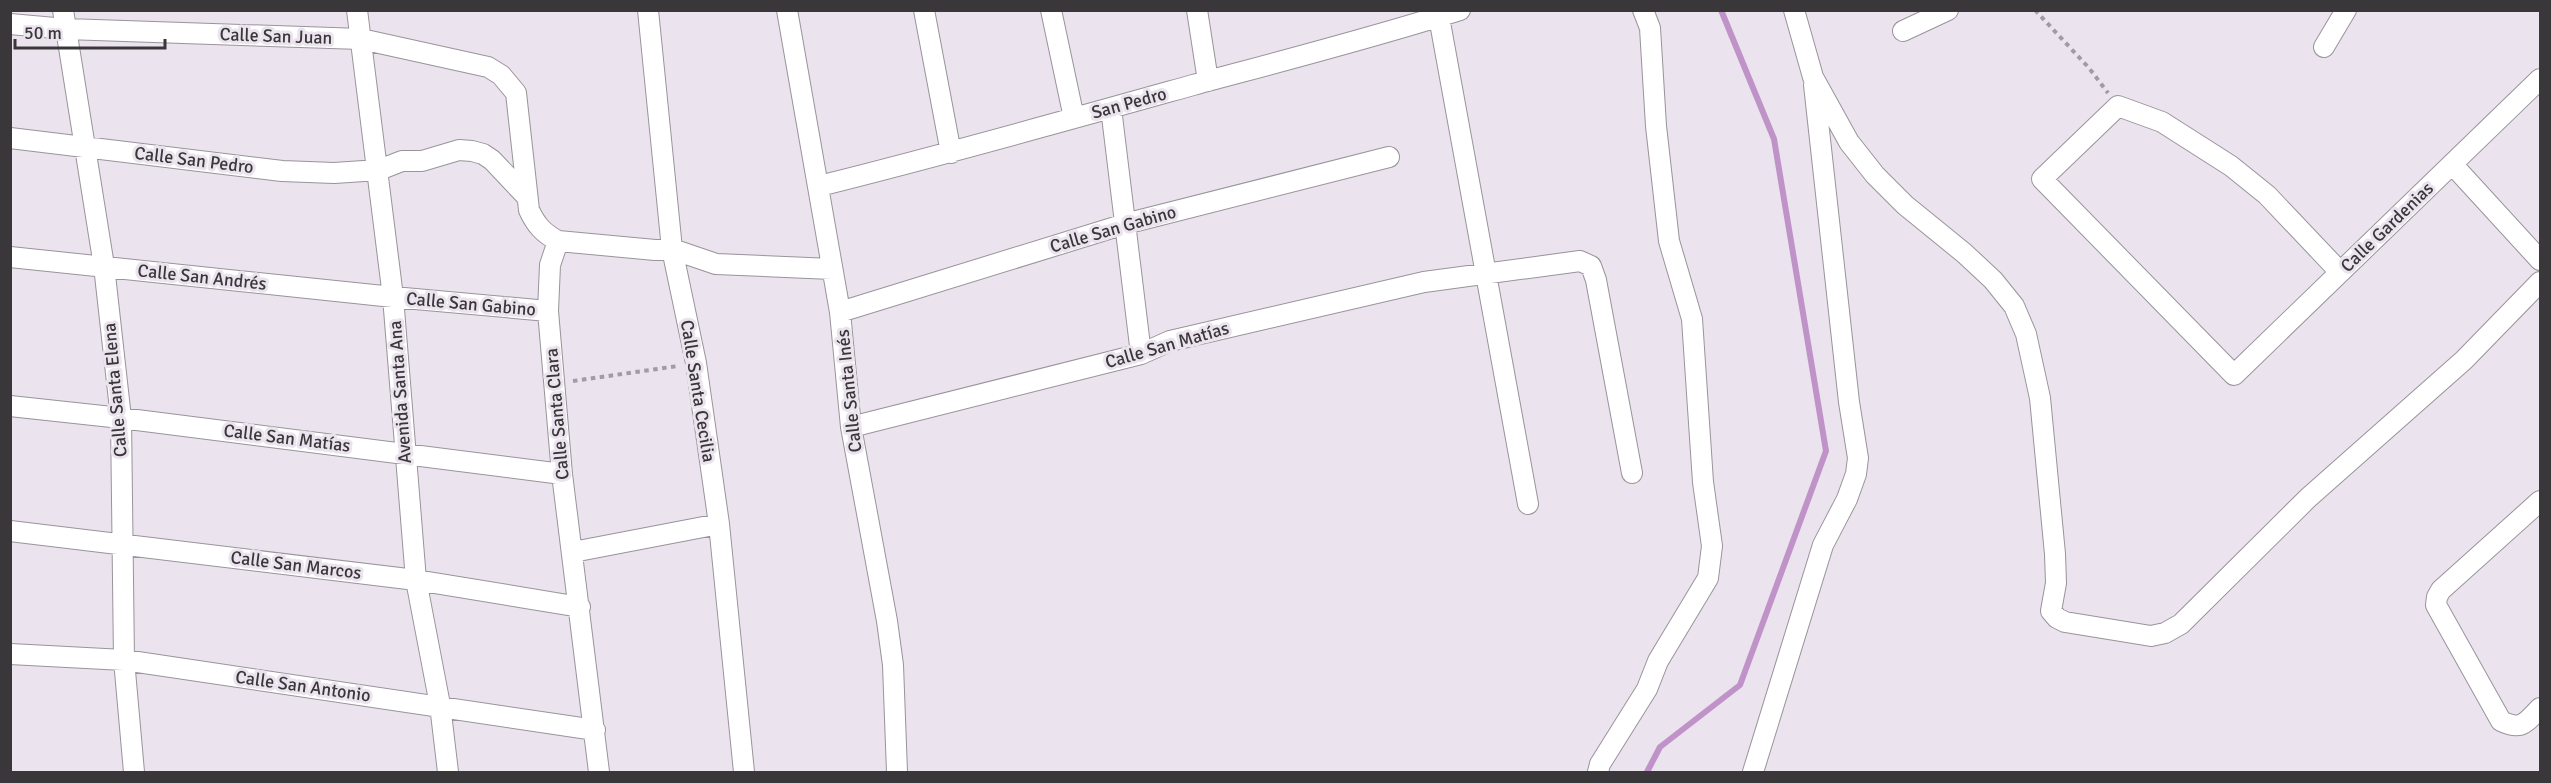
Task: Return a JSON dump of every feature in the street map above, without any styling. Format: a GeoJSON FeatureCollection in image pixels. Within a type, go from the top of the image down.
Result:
{"type":"FeatureCollection","features":[{"type":"Feature","properties":{"kind":"street","name":"Avenida Santa Ana"},"geometry":{"type":"LineString","coordinates":[[357,10],[393,297],[416,580],[440,705],[448,772]]}},
{"type":"Feature","properties":{"kind":"street","name":"Calle Santa Cecilia"},"geometry":{"type":"LineString","coordinates":[[648,10],[672,249],[696,363],[719,524],[744,772]]}},
{"type":"Feature","properties":{"kind":"street","name":"Calle Santa Inés"},"geometry":{"type":"LineString","coordinates":[[787,10],[840,312],[851,427],[889,632],[893,665],[897,772]]}},
{"type":"Feature","properties":{"kind":"street"},"geometry":{"type":"LineString","coordinates":[[924,10],[951,153]]}},
{"type":"Feature","properties":{"kind":"street"},"geometry":{"type":"LineString","coordinates":[[1051,10],[1074,118]]}},
{"type":"Feature","properties":{"kind":"street"},"geometry":{"type":"LineString","coordinates":[[1197,10],[1208,81]]}},
{"type":"Feature","properties":{"kind":"street","name":"San Pedro"},"geometry":{"type":"LineString","coordinates":[[819,186],[951,153],[1208,81],[1339,48],[1460,10]]}},
{"type":"Feature","properties":{"kind":"street"},"geometry":{"type":"LineString","coordinates":[[1598,772],[1600,764],[1647,689],[1658,661],[1708,578],[1712,546],[1703,482],[1692,320],[1669,241],[1656,126],[1650,28],[1643,10]]}},
{"type":"Feature","properties":{"kind":"street"},"geometry":{"type":"LineString","coordinates":[[1753,772],[1823,545],[1846,499],[1856,474],[1858,458],[1847,391],[1813,77],[1794,10]]}},
{"type":"Feature","properties":{"kind":"street"},"geometry":{"type":"LineString","coordinates":[[1903,31],[1948,10]]}},
{"type":"Feature","properties":{"kind":"street"},"geometry":{"type":"LineString","coordinates":[[2324,47],[2346,10]]}},
{"type":"Feature","properties":{"kind":"street"},"geometry":{"type":"LineString","coordinates":[[1439,17],[1528,504]]}},
{"type":"Feature","properties":{"kind":"street","name":"Calle San Juan"},"geometry":{"type":"LineString","coordinates":[[10,24],[65,20],[361,39],[488,67],[501,75],[516,93],[527,197]]}},
{"type":"Feature","properties":{"kind":"street","name":"Calle Santa Elena"},"geometry":{"type":"LineString","coordinates":[[65,20],[104,266],[121,418],[124,660],[134,772]]}},
{"type":"Feature","properties":{"kind":"street"},"geometry":{"type":"LineString","coordinates":[[1813,77],[1849,142],[1875,175],[1905,205],[1993,280],[2014,306],[2026,334],[2040,398],[2055,554],[2056,583],[2051,611],[2056,618],[2065,622],[2151,636],[2165,633],[2181,624],[2308,498],[2464,360],[2541,282]]}},
{"type":"Feature","properties":{"kind":"street","name":"Calle Gardenias"},"geometry":{"type":"LineString","coordinates":[[2118,106],[2042,179],[2234,375],[2541,79]]}},
{"type":"Feature","properties":{"kind":"street"},"geometry":{"type":"LineString","coordinates":[[2118,106],[2162,122],[2231,166],[2268,195],[2340,273]]}},
{"type":"Feature","properties":{"kind":"street"},"geometry":{"type":"LineString","coordinates":[[1111,108],[1141,354]]}},
{"type":"Feature","properties":{"kind":"street","name":"Calle San Pedro"},"geometry":{"type":"LineString","coordinates":[[10,138],[282,171],[334,173],[378,170],[402,161],[422,161],[449,152],[472,151],[492,160],[527,197]]}},
{"type":"Feature","properties":{"kind":"street","name":"Calle San Gabino"},"geometry":{"type":"LineString","coordinates":[[840,312],[1125,224],[1389,157]]}},
{"type":"Feature","properties":{"kind":"street"},"geometry":{"type":"LineString","coordinates":[[2452,164],[2541,261]]}},
{"type":"Feature","properties":{"kind":"street"},"geometry":{"type":"LineString","coordinates":[[527,197],[534,222],[545,234],[558,241],[655,250],[672,249],[716,264],[832,269]]}},
{"type":"Feature","properties":{"kind":"street","name":"Calle Santa Clara"},"geometry":{"type":"LineString","coordinates":[[558,241],[550,265],[548,310],[562,474],[599,772]]}},
{"type":"Feature","properties":{"kind":"street","name":"Calle San Andrés"},"geometry":{"type":"LineString","coordinates":[[10,256],[393,297]]}},
{"type":"Feature","properties":{"kind":"street","name":"Calle San Matías"},"geometry":{"type":"LineString","coordinates":[[851,427],[1141,354],[1170,341],[1424,282],[1580,261],[1591,266],[1596,280],[1632,473]]}},
{"type":"Feature","properties":{"kind":"street","name":"Calle San Gabino"},"geometry":{"type":"LineString","coordinates":[[393,297],[548,310]]}},
{"type":"Feature","properties":{"kind":"street","name":"Calle San Matías"},"geometry":{"type":"LineString","coordinates":[[10,406],[562,474]]}},
{"type":"Feature","properties":{"kind":"street"},"geometry":{"type":"LineString","coordinates":[[2541,501],[2441,590],[2436,604],[2501,721],[2513,727],[2523,725],[2541,708]]}},
{"type":"Feature","properties":{"kind":"street"},"geometry":{"type":"LineString","coordinates":[[573,552],[719,524]]}},
{"type":"Feature","properties":{"kind":"street","name":"Calle San Marcos"},"geometry":{"type":"LineString","coordinates":[[10,531],[416,580],[580,607]]}},
{"type":"Feature","properties":{"kind":"street","name":"Calle San Antonio"},"geometry":{"type":"LineString","coordinates":[[10,654],[124,660],[440,705],[595,730]]}},
{"type":"Feature","properties":{"kind":"path"},"geometry":{"type":"LineString","coordinates":[[2035,10],[2089,68],[2118,106]]}},
{"type":"Feature","properties":{"kind":"path"},"geometry":{"type":"LineString","coordinates":[[554,383],[696,363]]}},
{"type":"Feature","properties":{"kind":"waterway"},"geometry":{"type":"LineString","coordinates":[[1647,772],[1660,747],[1740,685],[1826,451],[1774,139],[1721,10]]}}]}
